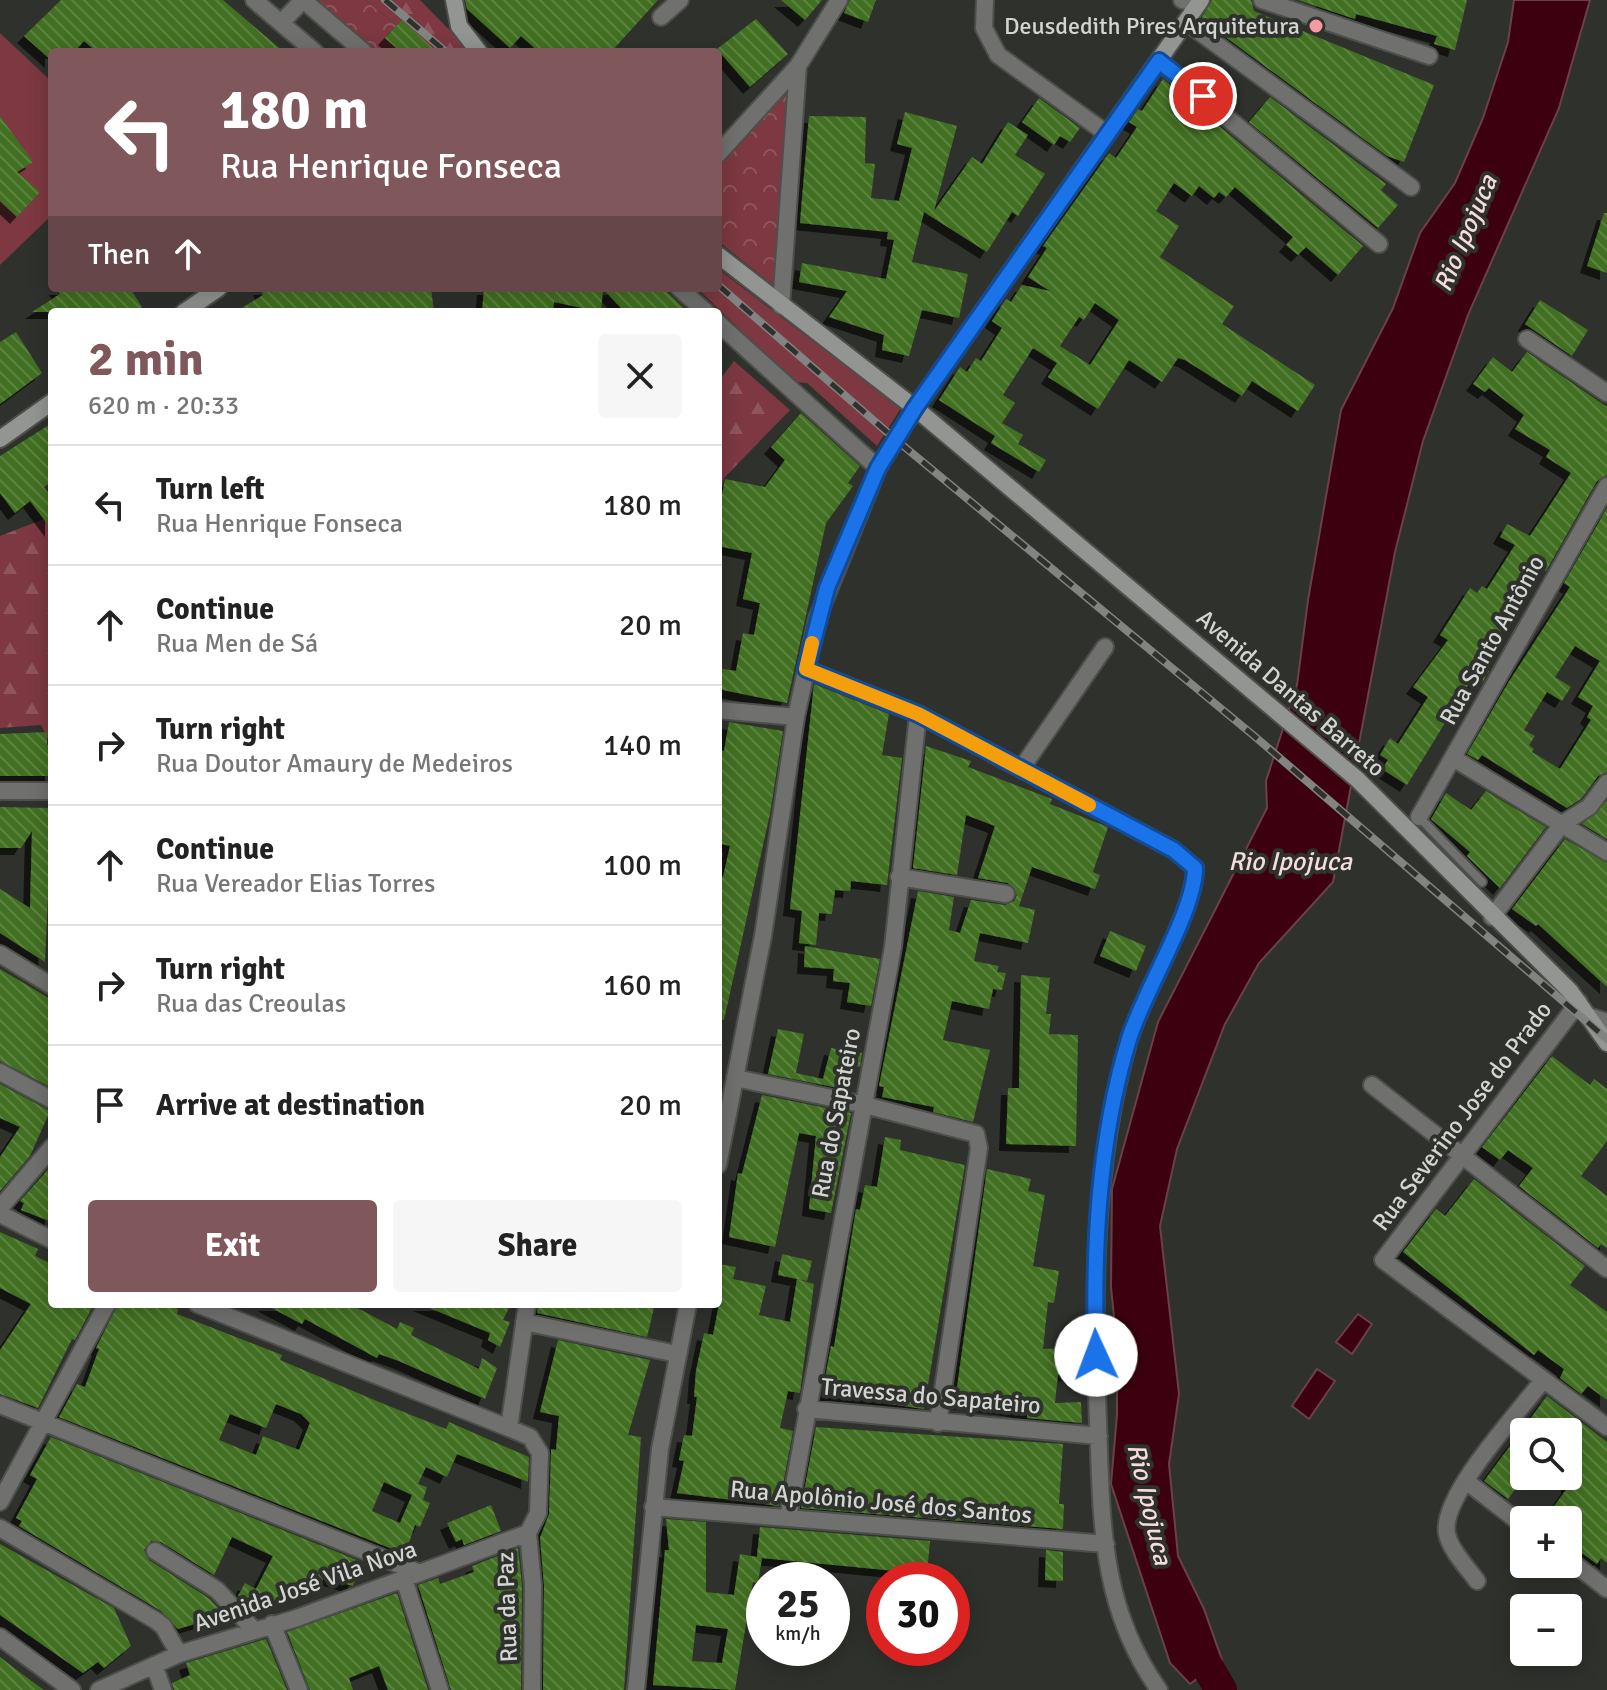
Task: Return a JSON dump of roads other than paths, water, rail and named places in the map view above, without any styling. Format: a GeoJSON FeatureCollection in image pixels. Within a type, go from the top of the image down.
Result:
{"type":"FeatureCollection","features":[{"type":"Feature","properties":{"kind":"main road"},"geometry":{"type":"LineString","coordinates":[[454,0],[459,26],[476,48]]}},
{"type":"Feature","properties":{"kind":"main road"},"geometry":{"type":"LineString","coordinates":[[915,408],[1186,22],[1194,1]]}},
{"type":"Feature","properties":{"kind":"main road","name":"Avenida Dantas Barreto"},"geometry":{"type":"LineString","coordinates":[[722,258],[915,408],[1357,779],[1492,917],[1599,1020],[1607,1043]]}},
{"type":"Feature","properties":{"kind":"main road"},"geometry":{"type":"LineString","coordinates":[[190,308],[213,292]]}},
{"type":"Feature","properties":{"kind":"main road"},"geometry":{"type":"LineString","coordinates":[[0,439],[48,405]]}},
{"type":"Feature","properties":{"kind":"street"},"geometry":{"type":"LineString","coordinates":[[254,0],[310,48]]}},
{"type":"Feature","properties":{"kind":"street"},"geometry":{"type":"LineString","coordinates":[[281,23],[303,0],[359,48]]}},
{"type":"Feature","properties":{"kind":"street"},"geometry":{"type":"LineString","coordinates":[[661,17],[680,0]]}},
{"type":"Feature","properties":{"kind":"street"},"geometry":{"type":"LineString","coordinates":[[722,150],[798,66],[839,0]]}},
{"type":"Feature","properties":{"kind":"street"},"geometry":{"type":"LineString","coordinates":[[985,0],[984,28],[998,55],[1106,133]]}},
{"type":"Feature","properties":{"kind":"street"},"geometry":{"type":"LineString","coordinates":[[1262,0],[1429,56]]}},
{"type":"Feature","properties":{"kind":"street"},"geometry":{"type":"LineString","coordinates":[[1186,22],[1411,187]]}},
{"type":"Feature","properties":{"kind":"street"},"geometry":{"type":"LineString","coordinates":[[1159,61],[1379,244]]}},
{"type":"Feature","properties":{"kind":"street"},"geometry":{"type":"LineString","coordinates":[[781,306],[798,66]]}},
{"type":"Feature","properties":{"kind":"street"},"geometry":{"type":"LineString","coordinates":[[684,292],[702,308]]}},
{"type":"Feature","properties":{"kind":"street"},"geometry":{"type":"LineString","coordinates":[[722,327],[878,468]]}},
{"type":"Feature","properties":{"kind":"street"},"geometry":{"type":"LineString","coordinates":[[1527,339],[1607,393]]}},
{"type":"Feature","properties":{"kind":"street"},"geometry":{"type":"LineString","coordinates":[[722,1125],[724,1105],[735,1078],[763,936],[796,717],[827,588],[878,468],[915,408]]}},
{"type":"Feature","properties":{"kind":"street","name":"Rua Santo Antônio"},"geometry":{"type":"LineString","coordinates":[[1419,817],[1607,486]]}},
{"type":"Feature","properties":{"kind":"street"},"geometry":{"type":"LineString","coordinates":[[1021,769],[1105,647]]}},
{"type":"Feature","properties":{"kind":"street"},"geometry":{"type":"LineString","coordinates":[[806,669],[918,714],[1149,837],[1188,860],[1195,868],[1195,879],[1143,1000],[1112,1105],[1096,1236],[1099,1436],[1110,1574],[1128,1635],[1159,1690]]}},
{"type":"Feature","properties":{"kind":"street"},"geometry":{"type":"LineString","coordinates":[[722,710],[796,717]]}},
{"type":"Feature","properties":{"kind":"street","name":"Rua do Sapateiro"},"geometry":{"type":"LineString","coordinates":[[788,1518],[861,1104],[893,947],[918,714]]}},
{"type":"Feature","properties":{"kind":"street"},"geometry":{"type":"LineString","coordinates":[[1453,758],[1607,852]]}},
{"type":"Feature","properties":{"kind":"street"},"geometry":{"type":"LineString","coordinates":[[1492,917],[1562,824],[1589,807],[1607,783]]}},
{"type":"Feature","properties":{"kind":"street"},"geometry":{"type":"LineString","coordinates":[[0,791],[48,791]]}},
{"type":"Feature","properties":{"kind":"street"},"geometry":{"type":"LineString","coordinates":[[899,877],[1006,894]]}},
{"type":"Feature","properties":{"kind":"street"},"geometry":{"type":"LineString","coordinates":[[0,954],[48,984]]}},
{"type":"Feature","properties":{"kind":"street","name":"Rua Severino Jose do Prado"},"geometry":{"type":"LineString","coordinates":[[1543,1380],[1383,1260],[1579,1002]]}},
{"type":"Feature","properties":{"kind":"street"},"geometry":{"type":"LineString","coordinates":[[0,1072],[48,1098]]}},
{"type":"Feature","properties":{"kind":"street"},"geometry":{"type":"LineString","coordinates":[[735,1078],[973,1131],[979,1148],[938,1423]]}},
{"type":"Feature","properties":{"kind":"street"},"geometry":{"type":"LineString","coordinates":[[1372,1085],[1607,1269]]}},
{"type":"Feature","properties":{"kind":"street"},"geometry":{"type":"LineString","coordinates":[[0,1208],[48,1152]]}},
{"type":"Feature","properties":{"kind":"street"},"geometry":{"type":"LineString","coordinates":[[0,1214],[48,1238]]}},
{"type":"Feature","properties":{"kind":"street"},"geometry":{"type":"LineString","coordinates":[[0,1502],[105,1308]]}},
{"type":"Feature","properties":{"kind":"street","name":"Rua da Paz"},"geometry":{"type":"LineString","coordinates":[[207,1308],[530,1437],[540,1453],[538,1513],[528,1533],[533,1585],[532,1690]]}},
{"type":"Feature","properties":{"kind":"street"},"geometry":{"type":"LineString","coordinates":[[509,1428],[526,1308]]}},
{"type":"Feature","properties":{"kind":"street"},"geometry":{"type":"LineString","coordinates":[[636,1690],[643,1645],[653,1507],[687,1308]]}},
{"type":"Feature","properties":{"kind":"street"},"geometry":{"type":"LineString","coordinates":[[524,1322],[677,1354]]}},
{"type":"Feature","properties":{"kind":"street"},"geometry":{"type":"LineString","coordinates":[[1477,1581],[1452,1547],[1446,1532],[1449,1512],[1466,1481],[1543,1380],[1607,1427]]}},
{"type":"Feature","properties":{"kind":"street"},"geometry":{"type":"LineString","coordinates":[[0,1405],[412,1576],[440,1690]]}},
{"type":"Feature","properties":{"kind":"street","name":"Travessa do Sapateiro"},"geometry":{"type":"LineString","coordinates":[[806,1409],[1099,1436]]}},
{"type":"Feature","properties":{"kind":"street"},"geometry":{"type":"LineString","coordinates":[[1466,1481],[1510,1515]]}},
{"type":"Feature","properties":{"kind":"street","name":"Rua Apolônio José dos Santos"},"geometry":{"type":"LineString","coordinates":[[653,1507],[1106,1544]]}},
{"type":"Feature","properties":{"kind":"street"},"geometry":{"type":"LineString","coordinates":[[0,1528],[155,1620],[163,1626],[179,1654]]}},
{"type":"Feature","properties":{"kind":"street","name":"Avenida José Vila Nova"},"geometry":{"type":"LineString","coordinates":[[99,1690],[179,1654],[297,1618],[528,1533]]}},
{"type":"Feature","properties":{"kind":"street"},"geometry":{"type":"LineString","coordinates":[[155,1551],[217,1590],[254,1630]]}},
{"type":"Feature","properties":{"kind":"street"},"geometry":{"type":"LineString","coordinates":[[1582,1570],[1607,1589]]}},
{"type":"Feature","properties":{"kind":"street"},"geometry":{"type":"LineString","coordinates":[[272,1624],[299,1690]]}},
{"type":"Feature","properties":{"kind":"street"},"geometry":{"type":"LineString","coordinates":[[0,1637],[72,1690]]}},
{"type":"Feature","properties":{"kind":"street"},"geometry":{"type":"LineString","coordinates":[[154,1665],[163,1690]]}},
{"type":"Feature","properties":{"kind":"lane"},"geometry":{"type":"LineString","coordinates":[[1419,817],[1482,882]]}},
{"type":"Feature","properties":{"kind":"water","name":"Rio Ipojuca"},"geometry":{"type":"Polygon","coordinates":[[[1514,0],[1590,0],[1559,108],[1468,315],[1423,441],[1395,552],[1333,882],[1259,963],[1225,1024],[1177,1149],[1160,1226],[1179,1394],[1169,1464],[1178,1556],[1204,1609],[1222,1660],[1190,1684],[1170,1663],[1111,1484],[1117,1415],[1117,1347],[1111,1287],[1112,1189],[1158,1022],[1267,808],[1266,781],[1297,685],[1308,600],[1341,410],[1393,308],[1420,233],[1455,183],[1483,118],[1508,42],[1514,0]]]}},
{"type":"Feature","properties":{"kind":"water"},"geometry":{"type":"Polygon","coordinates":[[[1358,1314],[1372,1324],[1352,1354],[1336,1342],[1358,1314]]]}},
{"type":"Feature","properties":{"kind":"water"},"geometry":{"type":"Polygon","coordinates":[[[1317,1369],[1335,1381],[1309,1419],[1292,1406],[1317,1369]]]}},
{"type":"Feature","properties":{"kind":"waterway","name":"Rio Ipojuca"},"geometry":{"type":"LineString","coordinates":[[1187,1632],[1221,1690]]}},
{"type":"Feature","properties":{"kind":"railway"},"geometry":{"type":"LineString","coordinates":[[385,0],[441,48]]}},
{"type":"Feature","properties":{"kind":"railway"},"geometry":{"type":"LineString","coordinates":[[722,288],[895,439],[1253,735],[1607,1039]]}},
{"type":"Feature","properties":{"kind":"place","name":"Deusdedith Pires Arquitetura"},"geometry":{"type":"Point","coordinates":[1316,26]}}]}
